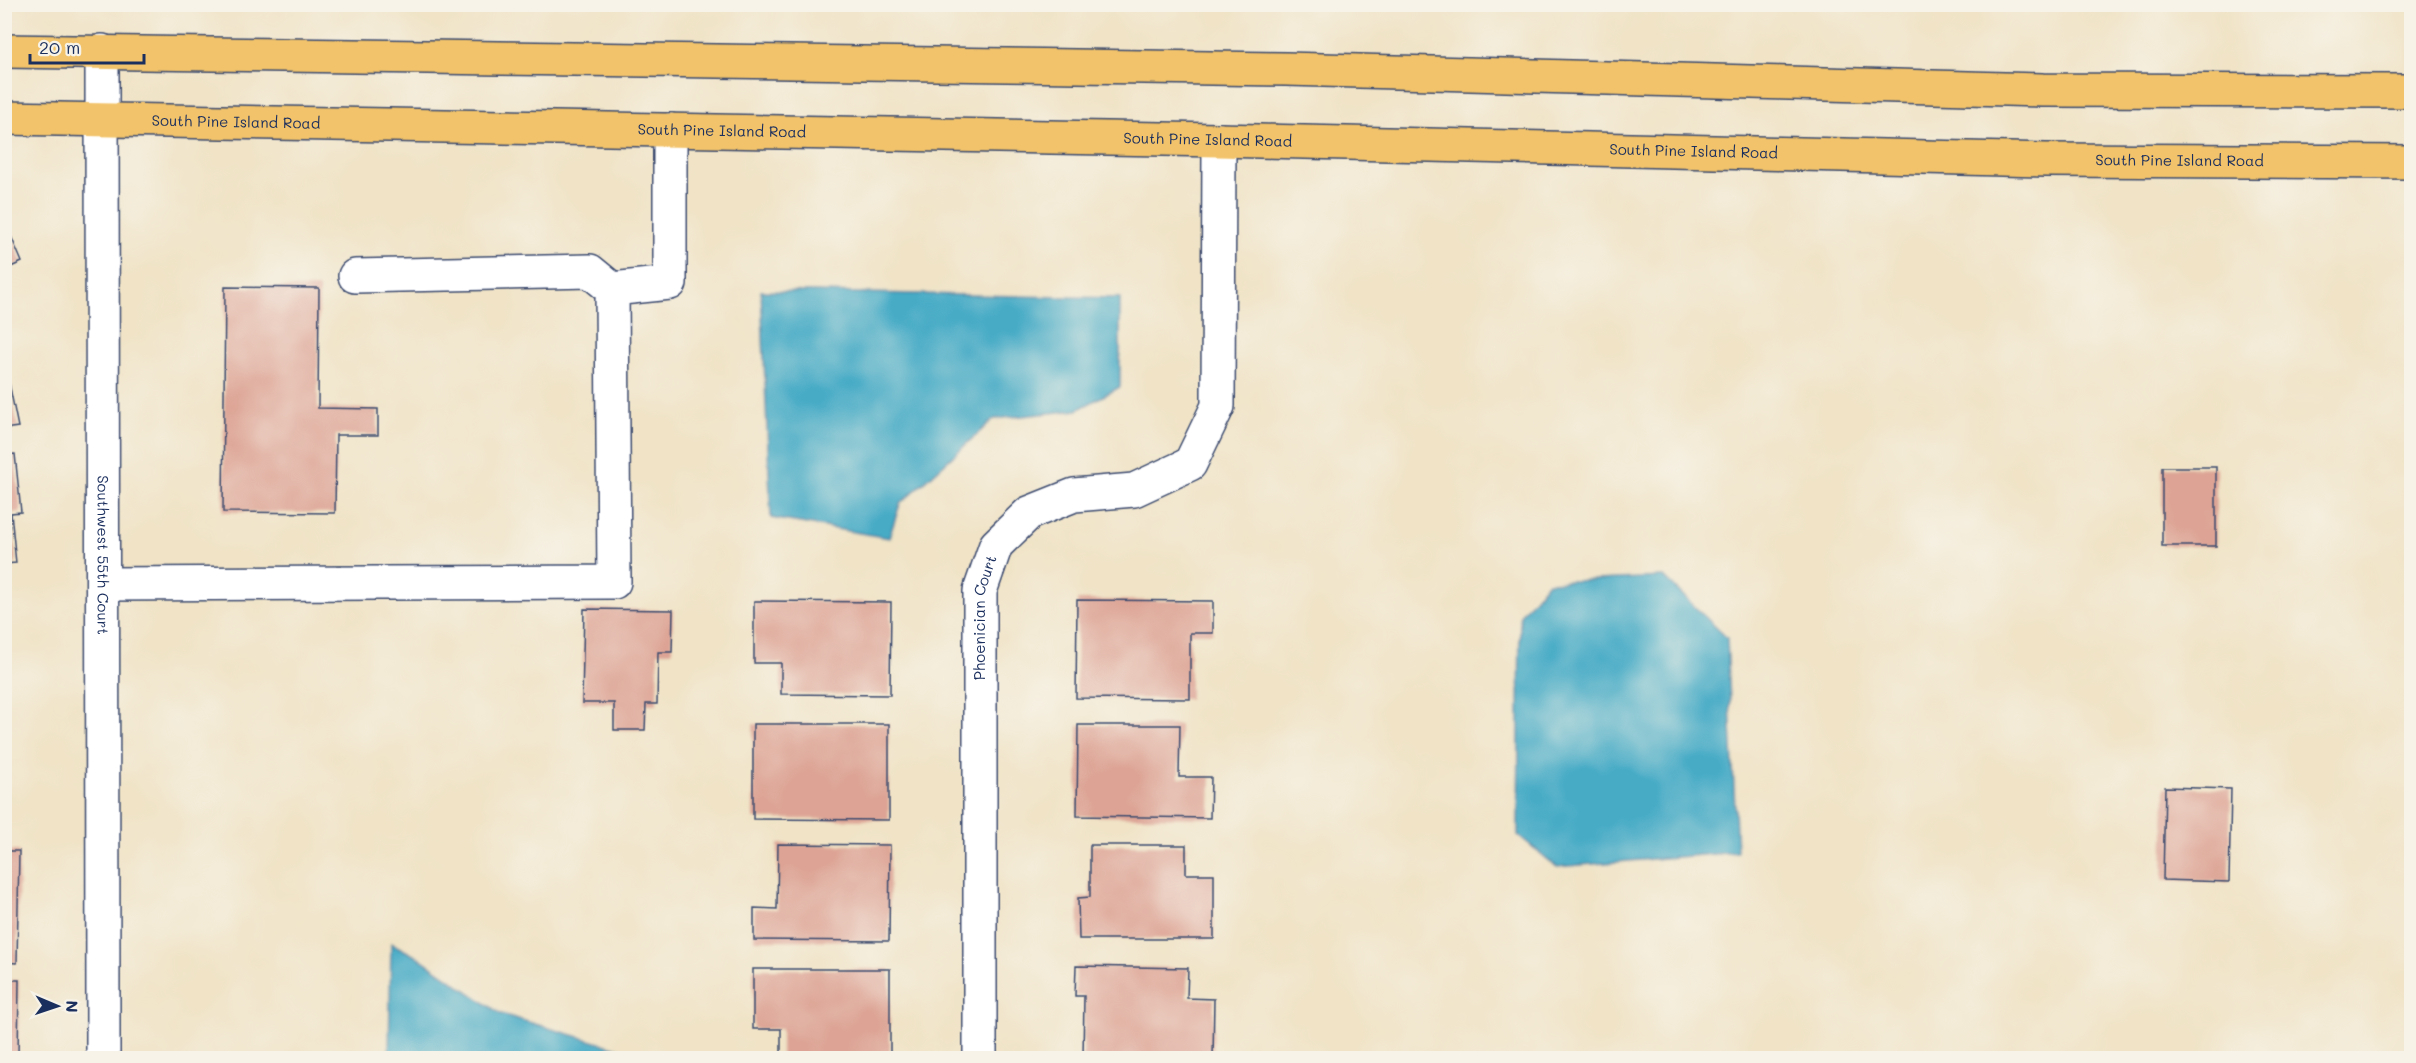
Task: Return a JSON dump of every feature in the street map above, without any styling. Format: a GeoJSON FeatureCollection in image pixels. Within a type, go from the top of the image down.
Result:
{"type":"FeatureCollection","features":[{"type":"Feature","properties":{"kind":"main road"},"geometry":{"type":"LineString","coordinates":[[4,51],[1286,69],[2043,90],[2412,91]]}},
{"type":"Feature","properties":{"kind":"main road","name":"South Pine Island Road"},"geometry":{"type":"LineString","coordinates":[[4,118],[1219,140],[2046,160],[2412,162]]}},
{"type":"Feature","properties":{"kind":"street","name":"Southwest 55th Court"},"geometry":{"type":"LineString","coordinates":[[102,51],[103,1059]]}},
{"type":"Feature","properties":{"kind":"street"},"geometry":{"type":"LineString","coordinates":[[355,276],[590,271],[612,289],[670,283],[670,130]]}},
{"type":"Feature","properties":{"kind":"street","name":"Phoenician Court"},"geometry":{"type":"LineString","coordinates":[[980,1059],[980,591],[996,545],[1029,513],[1074,495],[1134,490],[1190,464],[1218,406],[1219,140]]}},
{"type":"Feature","properties":{"kind":"street"},"geometry":{"type":"LineString","coordinates":[[103,584],[614,582],[612,289]]}},
{"type":"Feature","properties":{"kind":"water"},"geometry":{"type":"Polygon","coordinates":[[[761,291],[1120,298],[1120,387],[1077,410],[994,419],[900,504],[889,538],[771,518],[761,291]]]}},
{"type":"Feature","properties":{"kind":"water"},"geometry":{"type":"Polygon","coordinates":[[[1664,577],[1727,638],[1737,852],[1557,867],[1518,835],[1520,615],[1548,582],[1664,577]]]}},
{"type":"Feature","properties":{"kind":"water"},"geometry":{"type":"Polygon","coordinates":[[[391,943],[421,959],[501,1014],[634,1053],[634,1058],[389,1058],[391,943]]]}},
{"type":"Feature","properties":{"kind":"building"},"geometry":{"type":"Polygon","coordinates":[[[8,229],[22,262],[4,270],[4,231],[8,229]]]}},
{"type":"Feature","properties":{"kind":"building"},"geometry":{"type":"Polygon","coordinates":[[[225,287],[319,288],[318,408],[378,409],[378,435],[336,435],[335,513],[223,512],[225,287]]]}},
{"type":"Feature","properties":{"kind":"building"},"geometry":{"type":"Polygon","coordinates":[[[4,358],[18,427],[4,429],[4,358]]]}},
{"type":"Feature","properties":{"kind":"building"},"geometry":{"type":"Polygon","coordinates":[[[15,454],[21,512],[11,513],[16,563],[4,564],[4,455],[15,454]]]}},
{"type":"Feature","properties":{"kind":"building"},"geometry":{"type":"Polygon","coordinates":[[[2162,467],[2216,467],[2216,546],[2162,546],[2162,467]]]}},
{"type":"Feature","properties":{"kind":"building"},"geometry":{"type":"Polygon","coordinates":[[[1077,600],[1213,601],[1213,633],[1190,633],[1190,699],[1076,698],[1077,600]]]}},
{"type":"Feature","properties":{"kind":"building"},"geometry":{"type":"Polygon","coordinates":[[[754,601],[891,602],[890,695],[781,694],[781,663],[754,663],[754,601]]]}},
{"type":"Feature","properties":{"kind":"building"},"geometry":{"type":"Polygon","coordinates":[[[584,609],[673,610],[672,652],[658,652],[657,704],[646,704],[645,730],[614,730],[614,703],[582,703],[584,609]]]}},
{"type":"Feature","properties":{"kind":"building"},"geometry":{"type":"Polygon","coordinates":[[[753,724],[889,724],[889,820],[753,819],[753,724]]]}},
{"type":"Feature","properties":{"kind":"building"},"geometry":{"type":"Polygon","coordinates":[[[1078,725],[1180,725],[1179,777],[1211,777],[1210,818],[1077,816],[1078,725]]]}},
{"type":"Feature","properties":{"kind":"building"},"geometry":{"type":"Polygon","coordinates":[[[2165,787],[2231,789],[2229,882],[2163,880],[2165,787]]]}},
{"type":"Feature","properties":{"kind":"building"},"geometry":{"type":"Polygon","coordinates":[[[778,844],[890,845],[889,941],[754,940],[754,908],[777,909],[778,844]]]}},
{"type":"Feature","properties":{"kind":"building"},"geometry":{"type":"Polygon","coordinates":[[[1090,845],[1186,845],[1186,874],[1214,874],[1214,939],[1079,939],[1078,898],[1090,897],[1090,845]]]}},
{"type":"Feature","properties":{"kind":"building"},"geometry":{"type":"Polygon","coordinates":[[[4,851],[19,851],[17,963],[4,962],[4,851]]]}},
{"type":"Feature","properties":{"kind":"building"},"geometry":{"type":"Polygon","coordinates":[[[1076,966],[1188,968],[1187,998],[1214,999],[1213,1058],[1083,1058],[1084,996],[1075,996],[1076,966]]]}},
{"type":"Feature","properties":{"kind":"building"},"geometry":{"type":"Polygon","coordinates":[[[753,969],[890,969],[890,1058],[781,1058],[781,1029],[753,1029],[753,969]]]}},
{"type":"Feature","properties":{"kind":"building"},"geometry":{"type":"Polygon","coordinates":[[[5,980],[19,980],[18,1058],[5,1058],[5,980]]]}}]}
